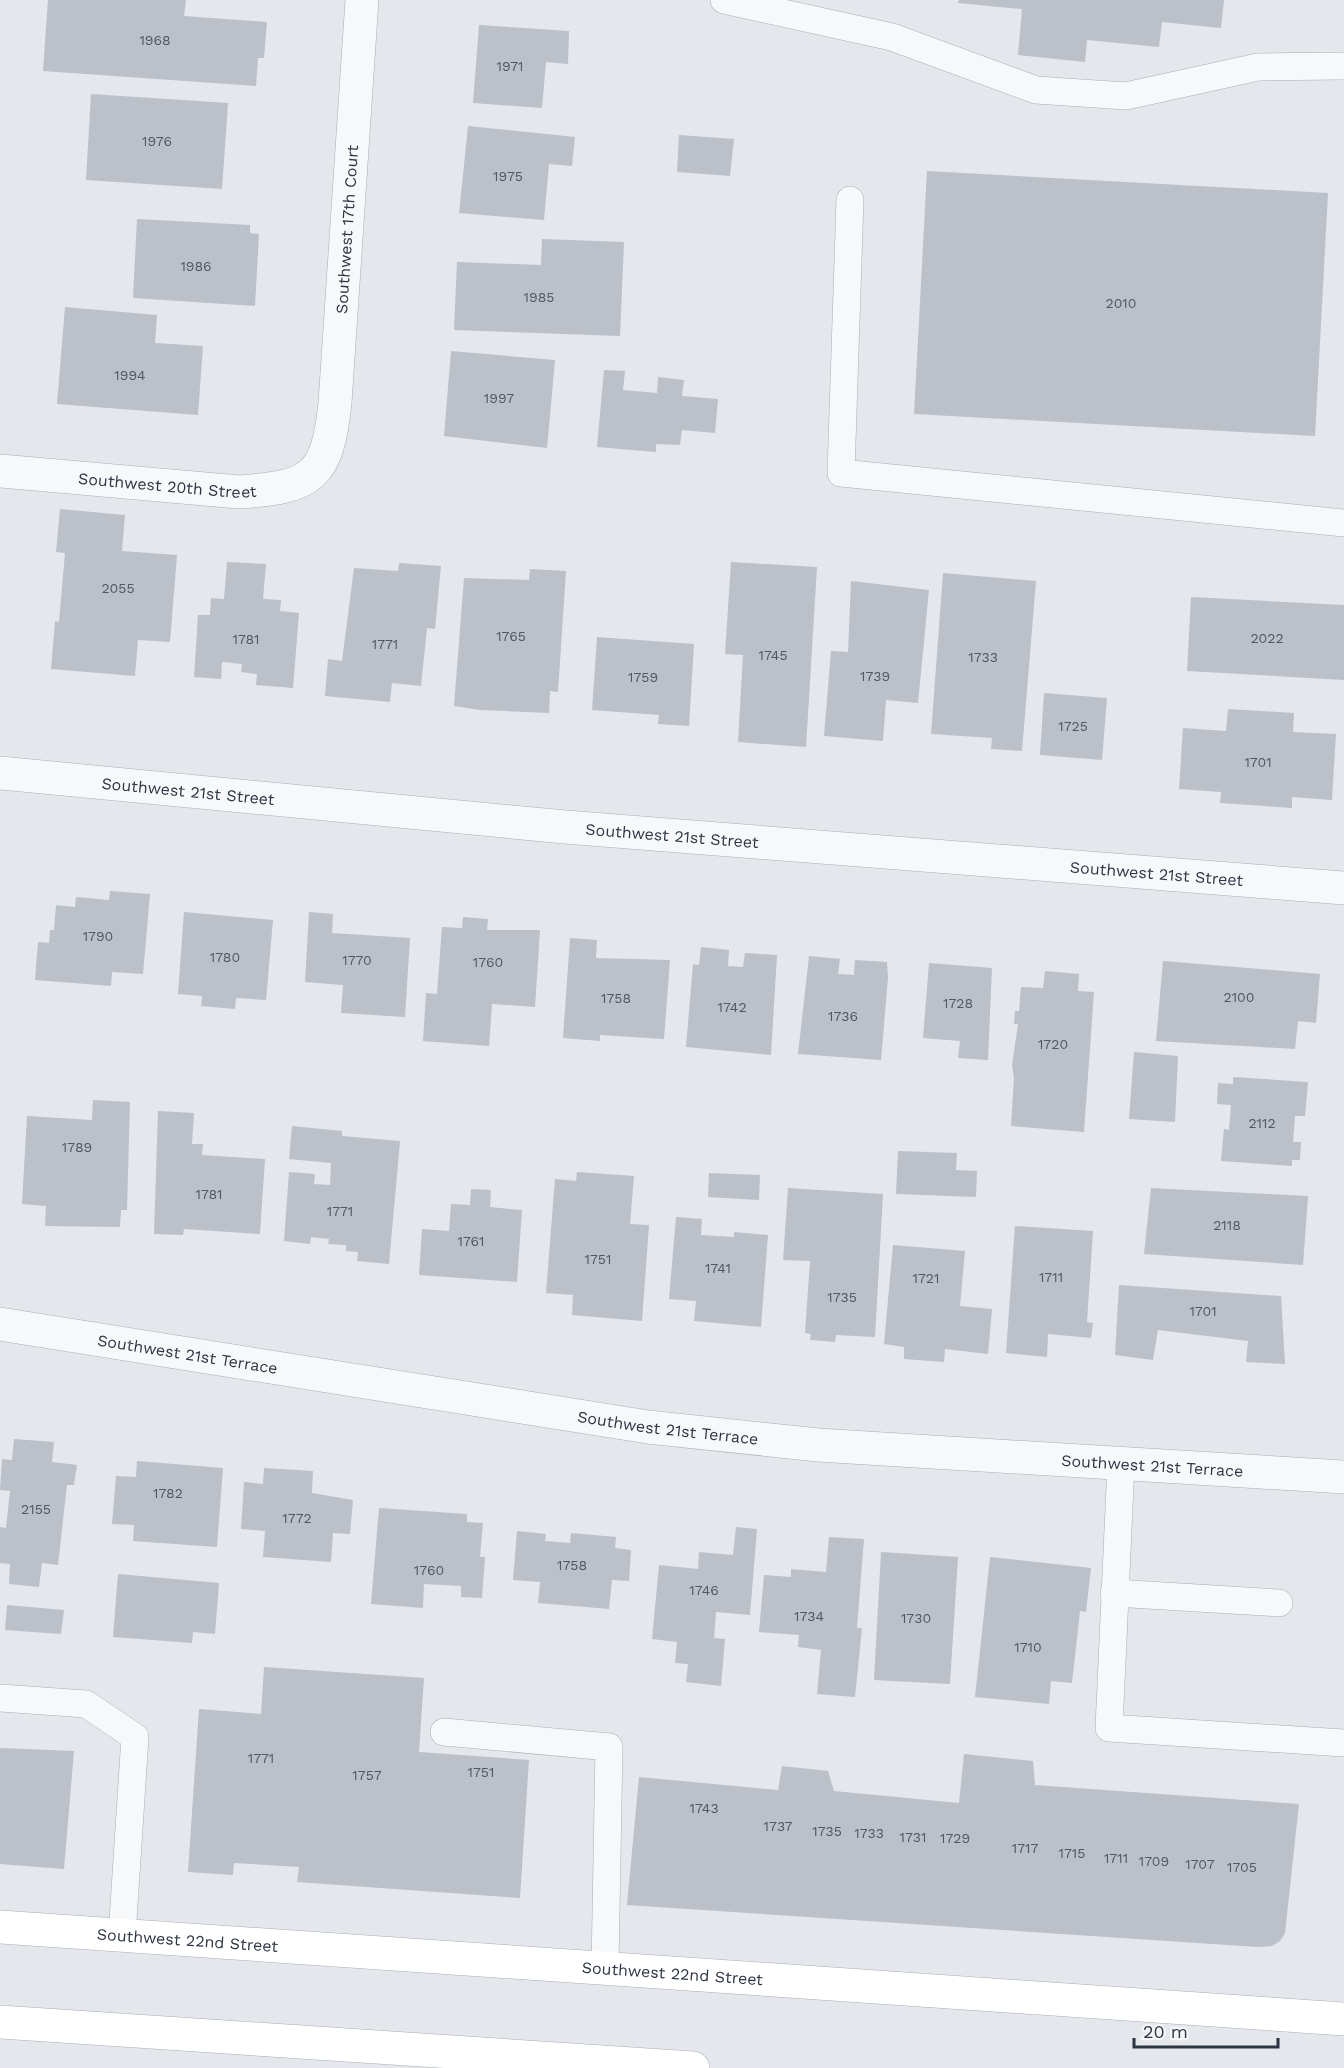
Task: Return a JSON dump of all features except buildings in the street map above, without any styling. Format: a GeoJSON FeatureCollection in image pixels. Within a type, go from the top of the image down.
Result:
{"type":"FeatureCollection","features":[{"type":"Feature","properties":{"kind":"main road","name":"Southwest 22nd Street"},"geometry":{"type":"LineString","coordinates":[[0,1927],[1344,2019]]}},
{"type":"Feature","properties":{"kind":"main road"},"geometry":{"type":"LineString","coordinates":[[0,2022],[693,2068]]}},
{"type":"Feature","properties":{"kind":"street","name":"Southwest 17th Court"},"geometry":{"type":"LineString","coordinates":[[325,459],[335,403],[362,0]]}},
{"type":"Feature","properties":{"kind":"street","name":"Southwest 20th Street"},"geometry":{"type":"LineString","coordinates":[[0,471],[238,492],[272,490],[296,482],[316,471],[325,459]]}},
{"type":"Feature","properties":{"kind":"street","name":"Southwest 21st Street"},"geometry":{"type":"LineString","coordinates":[[0,773],[565,827],[1344,888]]}},
{"type":"Feature","properties":{"kind":"street","name":"Southwest 21st Terrace"},"geometry":{"type":"LineString","coordinates":[[0,1324],[648,1427],[818,1445],[1344,1477]]}},
{"type":"Feature","properties":{"kind":"lane"},"geometry":{"type":"LineString","coordinates":[[724,0],[892,37],[1036,90],[1126,96],[1258,67],[1344,66]]}},
{"type":"Feature","properties":{"kind":"lane"},"geometry":{"type":"LineString","coordinates":[[850,200],[841,473],[1344,523]]}},
{"type":"Feature","properties":{"kind":"lane"},"geometry":{"type":"LineString","coordinates":[[1121,1464],[1109,1728],[1344,1743]]}},
{"type":"Feature","properties":{"kind":"lane"},"geometry":{"type":"LineString","coordinates":[[1114,1593],[1279,1603]]}},
{"type":"Feature","properties":{"kind":"lane"},"geometry":{"type":"LineString","coordinates":[[0,1698],[86,1704],[135,1737],[122,1936]]}},
{"type":"Feature","properties":{"kind":"lane"},"geometry":{"type":"LineString","coordinates":[[444,1732],[609,1747],[605,1968]]}}]}
